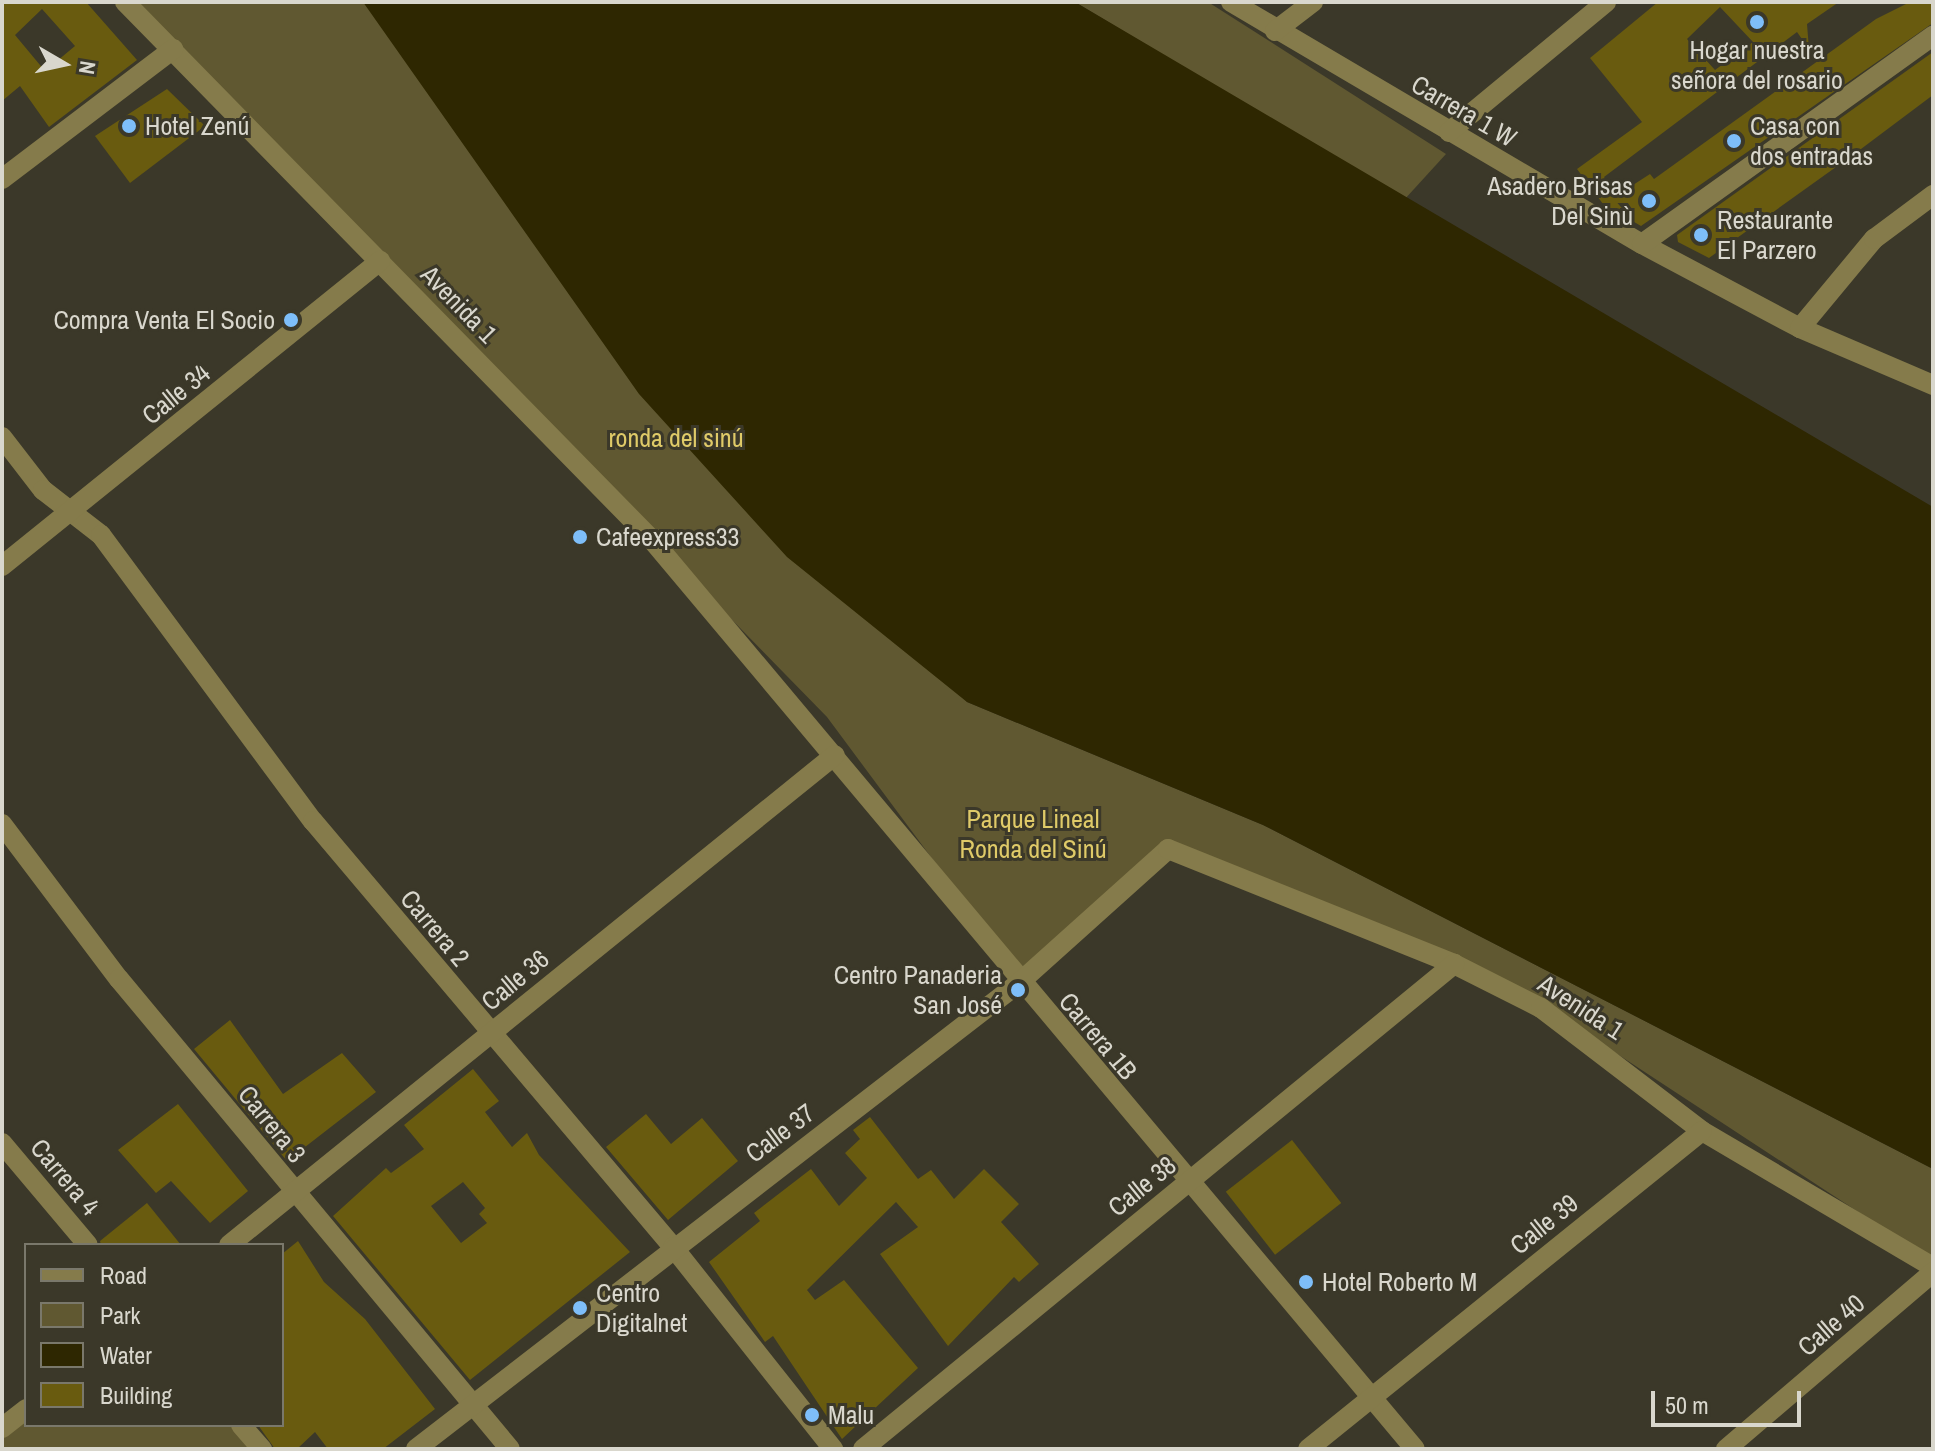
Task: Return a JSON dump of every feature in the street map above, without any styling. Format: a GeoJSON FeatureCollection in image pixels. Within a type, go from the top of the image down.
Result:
{"type":"FeatureCollection","features":[{"type":"Feature","properties":{"kind":"street","name":"Avenida 1"},"geometry":{"type":"LineString","coordinates":[[125,2],[653,541],[745,652]]}},
{"type":"Feature","properties":{"kind":"street","name":"Carrera 1 W"},"geometry":{"type":"LineString","coordinates":[[1231,2],[1275,31],[1642,244],[1800,328],[1933,385]]}},
{"type":"Feature","properties":{"kind":"street"},"geometry":{"type":"LineString","coordinates":[[1275,31],[1313,2]]}},
{"type":"Feature","properties":{"kind":"street"},"geometry":{"type":"LineString","coordinates":[[1449,132],[1606,2]]}},
{"type":"Feature","properties":{"kind":"street"},"geometry":{"type":"LineString","coordinates":[[1642,244],[1933,36]]}},
{"type":"Feature","properties":{"kind":"street"},"geometry":{"type":"LineString","coordinates":[[2,179],[173,49]]}},
{"type":"Feature","properties":{"kind":"street"},"geometry":{"type":"LineString","coordinates":[[1800,328],[1874,239],[1933,195]]}},
{"type":"Feature","properties":{"kind":"street","name":"Calle 34"},"geometry":{"type":"LineString","coordinates":[[2,566],[73,512],[380,261]]}},
{"type":"Feature","properties":{"kind":"street","name":"Carrera 2"},"geometry":{"type":"LineString","coordinates":[[2,437],[43,490],[101,535],[313,821],[490,1036],[673,1247],[833,1449]]}},
{"type":"Feature","properties":{"kind":"street","name":"Carrera 1B"},"geometry":{"type":"LineString","coordinates":[[745,652],[835,755],[1186,1184],[1415,1449]]}},
{"type":"Feature","properties":{"kind":"street","name":"Calle 36"},"geometry":{"type":"LineString","coordinates":[[231,1243],[835,755]]}},
{"type":"Feature","properties":{"kind":"street","name":"Carrera 3"},"geometry":{"type":"LineString","coordinates":[[2,824],[294,1192],[510,1449]]}},
{"type":"Feature","properties":{"kind":"street","name":"Avenida 1"},"geometry":{"type":"LineString","coordinates":[[1168,849],[1454,964],[1597,1045],[1702,1131],[1933,1270]]}},
{"type":"Feature","properties":{"kind":"street","name":"Calle 37"},"geometry":{"type":"LineString","coordinates":[[416,1449],[673,1247],[1020,982],[1168,849]]}},
{"type":"Feature","properties":{"kind":"street","name":"Calle 38"},"geometry":{"type":"LineString","coordinates":[[863,1449],[1454,964]]}},
{"type":"Feature","properties":{"kind":"street","name":"Calle 39"},"geometry":{"type":"LineString","coordinates":[[1308,1449],[1702,1131]]}},
{"type":"Feature","properties":{"kind":"street","name":"Carrera 4"},"geometry":{"type":"LineString","coordinates":[[2,1143],[86,1243]]}},
{"type":"Feature","properties":{"kind":"street","name":"Calle 40"},"geometry":{"type":"LineString","coordinates":[[1726,1449],[1933,1270]]}},
{"type":"Feature","properties":{"kind":"street"},"geometry":{"type":"LineString","coordinates":[[2,1428],[24,1411]]}},
{"type":"Feature","properties":{"kind":"street"},"geometry":{"type":"LineString","coordinates":[[243,1427],[262,1449]]}},
{"type":"Feature","properties":{"kind":"green space","name":"Parque Lineal Ronda del Sinú"},"geometry":{"type":"Polygon","coordinates":[[[128,2],[363,2],[967,702],[1263,825],[1933,1169],[1933,1261],[1567,1021],[1172,845],[1020,977],[827,717],[128,2]]]}},
{"type":"Feature","properties":{"kind":"green space"},"geometry":{"type":"Polygon","coordinates":[[[1075,2],[1208,2],[1446,154],[1404,200],[1075,2]]]}},
{"type":"Feature","properties":{"kind":"green space"},"geometry":{"type":"Polygon","coordinates":[[[24,1421],[24,1427],[232,1427],[250,1449],[2,1449],[2,1438],[24,1421]]]}},
{"type":"Feature","properties":{"kind":"water"},"geometry":{"type":"Polygon","coordinates":[[[363,2],[1075,2],[1933,507],[1933,1169],[1263,825],[967,702],[787,557],[639,394],[363,2]]]}},
{"type":"Feature","properties":{"kind":"building"},"geometry":{"type":"Polygon","coordinates":[[[2,2],[86,2],[137,60],[49,127],[20,86],[2,101],[2,2]],[[42,9],[15,35],[45,71],[75,46],[42,9]]]}},
{"type":"Feature","properties":{"kind":"building"},"geometry":{"type":"Polygon","coordinates":[[[1658,2],[1839,2],[1807,24],[1809,49],[1797,32],[1604,177],[1616,196],[1650,174],[1654,179],[1876,19],[1910,2],[1933,2],[1933,23],[1641,226],[1603,204],[1577,169],[1642,122],[1590,58],[1658,2]],[[1720,7],[1687,39],[1715,70],[1753,42],[1720,7]]]}},
{"type":"Feature","properties":{"kind":"building"},"geometry":{"type":"Polygon","coordinates":[[[1933,52],[1933,95],[1857,152],[1709,258],[1678,242],[1677,235],[1933,52]]]}},
{"type":"Feature","properties":{"kind":"building"},"geometry":{"type":"Polygon","coordinates":[[[167,89],[205,126],[130,183],[95,136],[167,89]]]}},
{"type":"Feature","properties":{"kind":"building"},"geometry":{"type":"Polygon","coordinates":[[[230,1020],[283,1094],[342,1053],[376,1092],[287,1161],[194,1049],[230,1020]]]}},
{"type":"Feature","properties":{"kind":"building"},"geometry":{"type":"Polygon","coordinates":[[[473,1069],[499,1101],[485,1112],[512,1147],[527,1133],[539,1155],[630,1252],[470,1380],[333,1216],[386,1168],[391,1173],[424,1149],[404,1125],[473,1069]],[[463,1182],[431,1206],[461,1243],[487,1223],[479,1214],[485,1208],[463,1182]]]}},
{"type":"Feature","properties":{"kind":"building"},"geometry":{"type":"Polygon","coordinates":[[[178,1104],[248,1191],[210,1223],[171,1181],[156,1193],[118,1150],[178,1104]]]}},
{"type":"Feature","properties":{"kind":"building"},"geometry":{"type":"Polygon","coordinates":[[[646,1114],[671,1144],[702,1118],[738,1161],[668,1220],[606,1147],[646,1114]]]}},
{"type":"Feature","properties":{"kind":"building"},"geometry":{"type":"Polygon","coordinates":[[[870,1117],[918,1179],[931,1170],[954,1199],[984,1169],[1019,1204],[1001,1222],[1039,1264],[1019,1282],[1014,1277],[948,1346],[880,1254],[918,1227],[896,1202],[807,1290],[815,1300],[844,1280],[918,1368],[842,1439],[773,1336],[765,1342],[709,1262],[760,1221],[754,1213],[811,1169],[839,1206],[867,1178],[845,1153],[860,1139],[853,1130],[870,1117]]]}},
{"type":"Feature","properties":{"kind":"building"},"geometry":{"type":"Polygon","coordinates":[[[1292,1140],[1341,1203],[1275,1255],[1226,1192],[1292,1140]]]}},
{"type":"Feature","properties":{"kind":"building"},"geometry":{"type":"Polygon","coordinates":[[[147,1203],[179,1243],[100,1243],[147,1203]]]}},
{"type":"Feature","properties":{"kind":"building"},"geometry":{"type":"Polygon","coordinates":[[[298,1241],[324,1282],[365,1319],[435,1409],[383,1449],[328,1449],[315,1432],[297,1449],[275,1449],[259,1427],[284,1427],[284,1252],[298,1241]]]}},
{"type":"Feature","properties":{"kind":"place","name":"Hogar nuestra señora del rosario"},"geometry":{"type":"Point","coordinates":[1757,22]}},
{"type":"Feature","properties":{"kind":"place","name":"Hotel Zenú"},"geometry":{"type":"Point","coordinates":[129,126]}},
{"type":"Feature","properties":{"kind":"place","name":"Casa con dos entradas"},"geometry":{"type":"Point","coordinates":[1734,141]}},
{"type":"Feature","properties":{"kind":"place","name":"Asadero Brisas Del Sinù"},"geometry":{"type":"Point","coordinates":[1649,201]}},
{"type":"Feature","properties":{"kind":"place","name":"Restaurante El Parzero"},"geometry":{"type":"Point","coordinates":[1701,235]}},
{"type":"Feature","properties":{"kind":"place","name":"Compra Venta El Socio"},"geometry":{"type":"Point","coordinates":[291,320]}},
{"type":"Feature","properties":{"kind":"place","name":"Cafeexpress33"},"geometry":{"type":"Point","coordinates":[580,537]}},
{"type":"Feature","properties":{"kind":"place","name":"Centro Panaderia San José"},"geometry":{"type":"Point","coordinates":[1018,990]}},
{"type":"Feature","properties":{"kind":"place","name":"Hotel Roberto M"},"geometry":{"type":"Point","coordinates":[1306,1282]}},
{"type":"Feature","properties":{"kind":"place","name":"Centro Digitalnet"},"geometry":{"type":"Point","coordinates":[580,1308]}},
{"type":"Feature","properties":{"kind":"place","name":"Malu"},"geometry":{"type":"Point","coordinates":[812,1415]}},
{"type":"Feature","properties":{"kind":"park label","name":"ronda del sinú"},"geometry":{"type":"Point","coordinates":[676,438]}}]}
